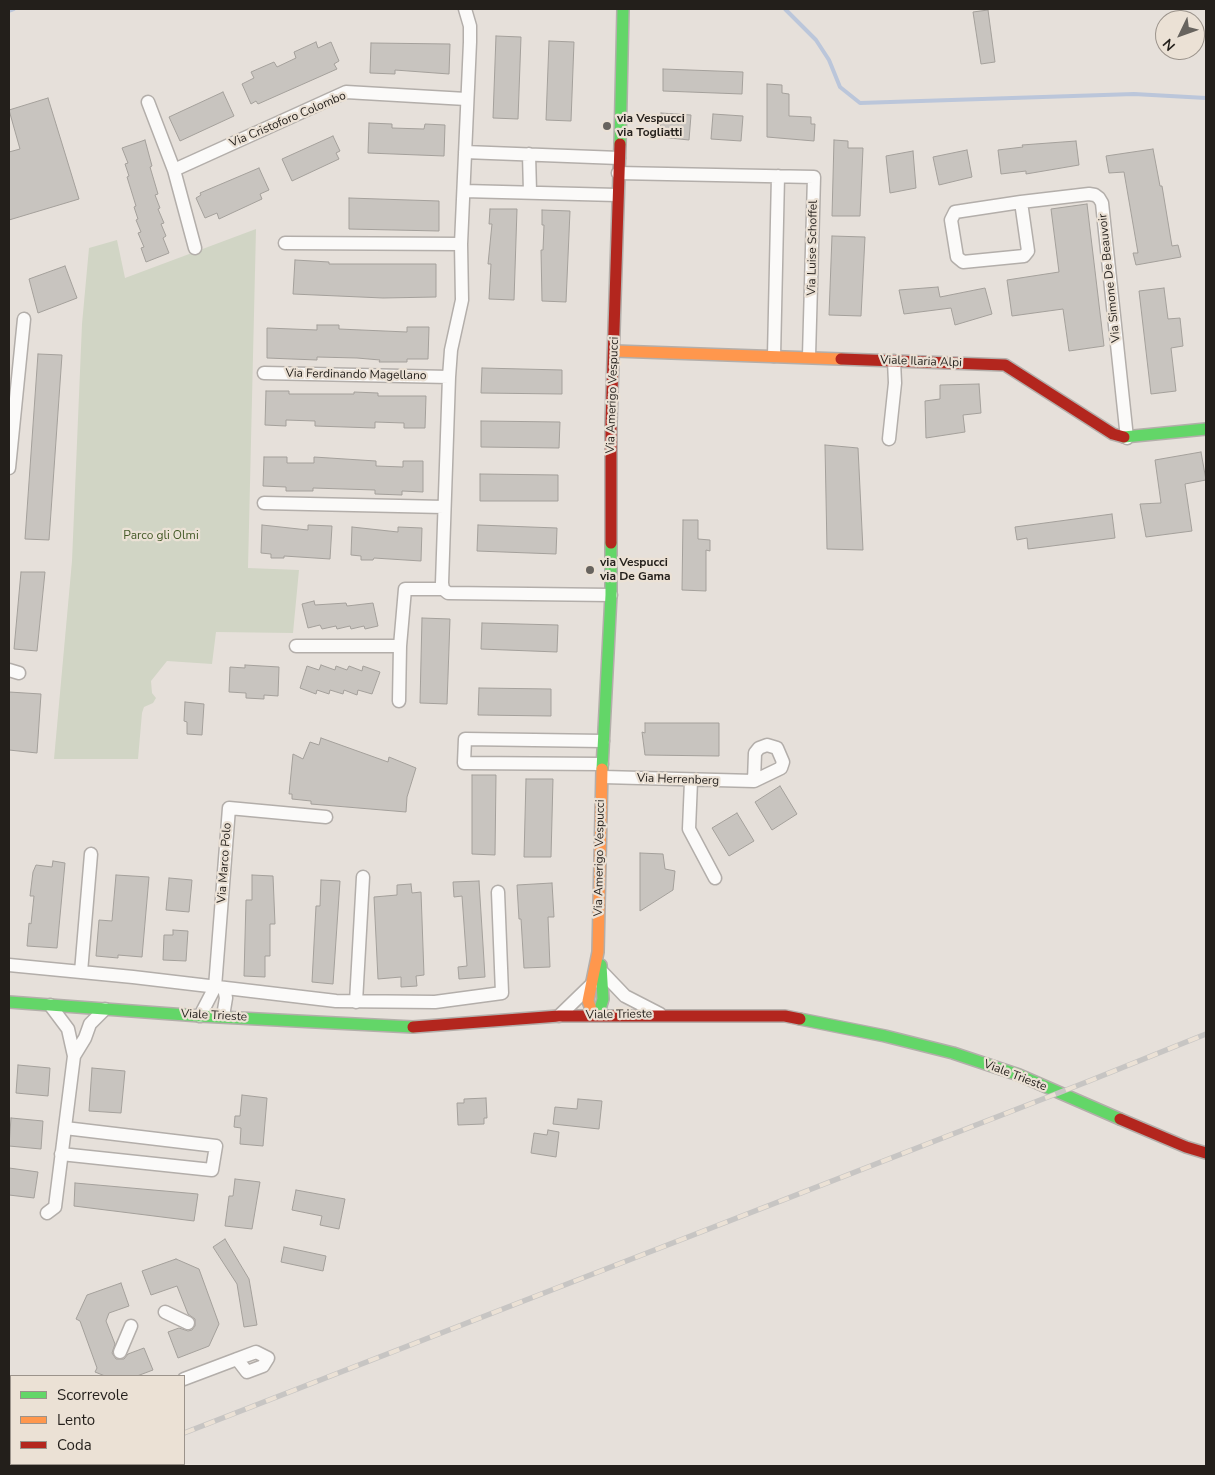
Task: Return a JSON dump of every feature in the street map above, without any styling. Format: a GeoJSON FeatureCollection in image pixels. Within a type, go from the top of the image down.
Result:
{"type":"FeatureCollection","features":[{"type":"Feature","properties":{"kind":"street"},"geometry":{"type":"LineString","coordinates":[[443,589],[449,377],[451,350],[462,300],[461,244],[470,42],[470,26],[465,9]]}},
{"type":"Feature","properties":{"kind":"street","name":"Via Amerigo Vespucci"},"geometry":{"type":"LineString","coordinates":[[598,952],[604,973],[603,998],[600,1009],[593,1016],[588,1001],[598,952],[603,741],[610,595],[611,423],[615,352],[617,194],[623,9]]}},
{"type":"Feature","properties":{"kind":"street","name":"Via Cristoforo Colombo"},"geometry":{"type":"LineString","coordinates":[[174,170],[346,92],[466,99]]}},
{"type":"Feature","properties":{"kind":"street"},"geometry":{"type":"LineString","coordinates":[[148,102],[174,170],[195,248]]}},
{"type":"Feature","properties":{"kind":"street"},"geometry":{"type":"LineString","coordinates":[[465,152],[619,158]]}},
{"type":"Feature","properties":{"kind":"street"},"geometry":{"type":"LineString","coordinates":[[529,154],[530,192]]}},
{"type":"Feature","properties":{"kind":"street","name":"Via Luise Schoffel"},"geometry":{"type":"LineString","coordinates":[[618,173],[814,177],[810,356]]}},
{"type":"Feature","properties":{"kind":"street"},"geometry":{"type":"LineString","coordinates":[[774,356],[778,176]]}},
{"type":"Feature","properties":{"kind":"street"},"geometry":{"type":"LineString","coordinates":[[464,191],[617,194]]}},
{"type":"Feature","properties":{"kind":"street","name":"Via Simone De Beauvoir"},"geometry":{"type":"LineString","coordinates":[[1021,202],[1028,251],[1024,256],[963,262],[957,257],[952,220],[956,212],[1021,202],[1095,194],[1102,203],[1127,438]]}},
{"type":"Feature","properties":{"kind":"street"},"geometry":{"type":"LineString","coordinates":[[285,243],[461,244]]}},
{"type":"Feature","properties":{"kind":"street"},"geometry":{"type":"LineString","coordinates":[[9,468],[13,377],[24,319]]}},
{"type":"Feature","properties":{"kind":"street","name":"Viale Ilaria Alpi"},"geometry":{"type":"LineString","coordinates":[[615,352],[810,356],[1005,365],[1113,434],[1127,438],[1206,429]]}},
{"type":"Feature","properties":{"kind":"street"},"geometry":{"type":"LineString","coordinates":[[889,439],[895,383],[894,361]]}},
{"type":"Feature","properties":{"kind":"street","name":"Via Ferdinando Magellano"},"geometry":{"type":"LineString","coordinates":[[264,373],[449,377]]}},
{"type":"Feature","properties":{"kind":"street"},"geometry":{"type":"LineString","coordinates":[[264,503],[444,507]]}},
{"type":"Feature","properties":{"kind":"street"},"geometry":{"type":"LineString","coordinates":[[399,701],[404,589],[443,589],[448,593],[610,595]]}},
{"type":"Feature","properties":{"kind":"street"},"geometry":{"type":"LineString","coordinates":[[296,646],[400,646]]}},
{"type":"Feature","properties":{"kind":"street"},"geometry":{"type":"LineString","coordinates":[[602,771],[464,763],[465,739],[603,741]]}},
{"type":"Feature","properties":{"kind":"street","name":"Via Herrenberg"},"geometry":{"type":"LineString","coordinates":[[602,771],[691,781],[754,781]]}},
{"type":"Feature","properties":{"kind":"street"},"geometry":{"type":"LineString","coordinates":[[691,781],[689,829],[715,878]]}},
{"type":"Feature","properties":{"kind":"street","name":"Via Marco Polo"},"geometry":{"type":"LineString","coordinates":[[200,1016],[219,987],[229,808],[326,817]]}},
{"type":"Feature","properties":{"kind":"street"},"geometry":{"type":"LineString","coordinates":[[81,972],[91,854]]}},
{"type":"Feature","properties":{"kind":"street"},"geometry":{"type":"LineString","coordinates":[[356,1002],[363,877]]}},
{"type":"Feature","properties":{"kind":"street"},"geometry":{"type":"LineString","coordinates":[[9,965],[219,987],[336,1002],[435,1002],[502,993],[498,892]]}},
{"type":"Feature","properties":{"kind":"street","name":"Via Amerigo Vespucci"},"geometry":{"type":"LineString","coordinates":[[604,973],[624,996],[660,1014]]}},
{"type":"Feature","properties":{"kind":"street"},"geometry":{"type":"LineString","coordinates":[[559,1016],[591,986]]}},
{"type":"Feature","properties":{"kind":"street","name":"Via Marco Polo"},"geometry":{"type":"LineString","coordinates":[[219,987],[226,998],[223,1016]]}},
{"type":"Feature","properties":{"kind":"street","name":"Viale Trieste"},"geometry":{"type":"LineString","coordinates":[[9,1002],[200,1016],[418,1027],[559,1016],[660,1014],[785,1016],[894,1038],[1019,1075],[1186,1147],[1206,1153]]}},
{"type":"Feature","properties":{"kind":"street"},"geometry":{"type":"LineString","coordinates":[[47,1213],[55,1207],[74,1056],[68,1030],[50,1005]]}},
{"type":"Feature","properties":{"kind":"street"},"geometry":{"type":"LineString","coordinates":[[68,1030],[82,1007]]}},
{"type":"Feature","properties":{"kind":"street"},"geometry":{"type":"LineString","coordinates":[[82,1007],[90,1024]]}},
{"type":"Feature","properties":{"kind":"street"},"geometry":{"type":"LineString","coordinates":[[74,1056],[86,1038],[90,1024],[105,1009]]}},
{"type":"Feature","properties":{"kind":"street"},"geometry":{"type":"LineString","coordinates":[[62,1154],[212,1170],[216,1146],[65,1128]]}},
{"type":"Feature","properties":{"kind":"street"},"geometry":{"type":"LineString","coordinates":[[165,1312],[188,1323]]}},
{"type":"Feature","properties":{"kind":"street"},"geometry":{"type":"LineString","coordinates":[[120,1352],[131,1326]]}},
{"type":"Feature","properties":{"kind":"street"},"geometry":{"type":"LineString","coordinates":[[185,1379],[238,1359]]}},
{"type":"Feature","properties":{"kind":"green space","name":"Parco gli Olmi"},"geometry":{"type":"Polygon","coordinates":[[[256,229],[248,568],[299,570],[293,633],[216,632],[212,664],[167,661],[151,681],[152,693],[156,698],[153,703],[144,707],[142,713],[138,759],[54,759],[72,561],[82,324],[89,248],[117,240],[125,278],[256,229]]]}},
{"type":"Feature","properties":{"kind":"building"},"geometry":{"type":"Polygon","coordinates":[[[988,10],[995,62],[981,64],[973,12],[988,10]]]}},
{"type":"Feature","properties":{"kind":"building"},"geometry":{"type":"Polygon","coordinates":[[[496,36],[521,37],[518,119],[493,118],[496,36]]]}},
{"type":"Feature","properties":{"kind":"building"},"geometry":{"type":"Polygon","coordinates":[[[549,41],[574,42],[571,121],[546,120],[549,41]]]}},
{"type":"Feature","properties":{"kind":"building"},"geometry":{"type":"Polygon","coordinates":[[[316,42],[318,48],[331,42],[339,61],[334,64],[337,69],[258,104],[256,101],[251,104],[242,84],[254,78],[251,72],[274,62],[277,67],[296,58],[294,52],[316,42]]]}},
{"type":"Feature","properties":{"kind":"building"},"geometry":{"type":"Polygon","coordinates":[[[371,43],[450,44],[449,74],[395,70],[395,74],[370,73],[371,43]]]}},
{"type":"Feature","properties":{"kind":"building"},"geometry":{"type":"Polygon","coordinates":[[[663,69],[743,72],[742,94],[663,91],[663,69]]]}},
{"type":"Feature","properties":{"kind":"building"},"geometry":{"type":"Polygon","coordinates":[[[767,84],[782,85],[782,93],[789,94],[789,116],[811,117],[811,124],[815,124],[814,141],[767,137],[767,84]]]}},
{"type":"Feature","properties":{"kind":"building"},"geometry":{"type":"Polygon","coordinates":[[[223,92],[234,116],[180,141],[169,117],[223,92]]]}},
{"type":"Feature","properties":{"kind":"building"},"geometry":{"type":"Polygon","coordinates":[[[48,98],[79,199],[9,220],[9,152],[20,149],[9,110],[48,98]]]}},
{"type":"Feature","properties":{"kind":"building"},"geometry":{"type":"Polygon","coordinates":[[[661,113],[691,115],[689,140],[660,137],[661,113]]]}},
{"type":"Feature","properties":{"kind":"building"},"geometry":{"type":"Polygon","coordinates":[[[713,114],[743,116],[741,141],[711,139],[713,114]]]}},
{"type":"Feature","properties":{"kind":"building"},"geometry":{"type":"Polygon","coordinates":[[[369,123],[392,124],[392,128],[424,129],[425,124],[445,125],[444,156],[368,153],[369,123]]]}},
{"type":"Feature","properties":{"kind":"building"},"geometry":{"type":"Polygon","coordinates":[[[333,136],[340,151],[336,153],[339,159],[292,181],[282,159],[333,136]]]}},
{"type":"Feature","properties":{"kind":"building"},"geometry":{"type":"Polygon","coordinates":[[[145,140],[158,194],[155,195],[160,208],[158,209],[164,223],[161,224],[166,236],[163,238],[169,253],[146,262],[141,248],[144,247],[138,233],[141,232],[136,220],[138,219],[134,207],[136,206],[127,177],[129,176],[125,164],[128,163],[122,148],[145,140]]]}},
{"type":"Feature","properties":{"kind":"building"},"geometry":{"type":"Polygon","coordinates":[[[834,140],[848,141],[848,148],[863,148],[860,216],[832,216],[834,140]]]}},
{"type":"Feature","properties":{"kind":"building"},"geometry":{"type":"Polygon","coordinates":[[[1076,141],[1079,165],[1026,174],[1026,171],[1001,174],[998,150],[1023,147],[1022,145],[1076,141]]]}},
{"type":"Feature","properties":{"kind":"building"},"geometry":{"type":"Polygon","coordinates":[[[1153,149],[1160,186],[1162,186],[1172,246],[1178,245],[1181,257],[1136,265],[1133,253],[1138,253],[1124,172],[1109,173],[1106,156],[1153,149]]]}},
{"type":"Feature","properties":{"kind":"building"},"geometry":{"type":"Polygon","coordinates":[[[967,150],[972,177],[939,185],[933,157],[967,150]]]}},
{"type":"Feature","properties":{"kind":"building"},"geometry":{"type":"Polygon","coordinates":[[[913,151],[916,188],[890,193],[886,156],[913,151]]]}},
{"type":"Feature","properties":{"kind":"building"},"geometry":{"type":"Polygon","coordinates":[[[259,168],[269,190],[260,194],[262,199],[219,219],[217,213],[205,218],[196,198],[201,195],[200,193],[259,168]]]}},
{"type":"Feature","properties":{"kind":"building"},"geometry":{"type":"Polygon","coordinates":[[[349,198],[439,201],[439,231],[349,229],[349,198]]]}},
{"type":"Feature","properties":{"kind":"building"},"geometry":{"type":"Polygon","coordinates":[[[1087,204],[1104,346],[1069,351],[1063,309],[1012,316],[1007,280],[1059,272],[1051,209],[1087,204]]]}},
{"type":"Feature","properties":{"kind":"building"},"geometry":{"type":"Polygon","coordinates":[[[490,209],[517,209],[514,300],[489,299],[491,264],[488,264],[492,224],[489,224],[490,209]]]}},
{"type":"Feature","properties":{"kind":"building"},"geometry":{"type":"Polygon","coordinates":[[[542,210],[570,211],[566,302],[542,301],[541,250],[543,250],[544,225],[542,225],[542,210]]]}},
{"type":"Feature","properties":{"kind":"building"},"geometry":{"type":"Polygon","coordinates":[[[832,236],[865,237],[861,316],[829,315],[832,236]]]}},
{"type":"Feature","properties":{"kind":"building"},"geometry":{"type":"Polygon","coordinates":[[[295,260],[329,262],[329,264],[436,264],[436,297],[383,298],[293,294],[295,260]]]}},
{"type":"Feature","properties":{"kind":"building"},"geometry":{"type":"Polygon","coordinates":[[[65,266],[77,298],[38,313],[29,279],[65,266]]]}},
{"type":"Feature","properties":{"kind":"building"},"geometry":{"type":"Polygon","coordinates":[[[938,287],[940,297],[985,288],[992,314],[955,325],[951,308],[904,314],[899,290],[938,287]]]}},
{"type":"Feature","properties":{"kind":"building"},"geometry":{"type":"Polygon","coordinates":[[[1164,288],[1168,319],[1180,318],[1183,346],[1171,348],[1176,391],[1151,394],[1139,291],[1164,288]]]}},
{"type":"Feature","properties":{"kind":"building"},"geometry":{"type":"Polygon","coordinates":[[[317,325],[339,325],[339,329],[407,332],[407,327],[429,327],[428,359],[407,359],[407,362],[379,362],[380,360],[357,358],[317,357],[317,360],[267,358],[267,328],[317,330],[317,325]]]}},
{"type":"Feature","properties":{"kind":"building"},"geometry":{"type":"Polygon","coordinates":[[[38,354],[62,355],[49,540],[25,539],[38,354]]]}},
{"type":"Feature","properties":{"kind":"building"},"geometry":{"type":"Polygon","coordinates":[[[482,368],[562,370],[562,394],[481,393],[482,368]]]}},
{"type":"Feature","properties":{"kind":"building"},"geometry":{"type":"Polygon","coordinates":[[[979,384],[981,413],[963,415],[965,432],[926,438],[925,401],[940,399],[940,385],[979,384]]]}},
{"type":"Feature","properties":{"kind":"building"},"geometry":{"type":"Polygon","coordinates":[[[266,391],[289,391],[289,394],[354,394],[354,392],[378,393],[378,396],[426,396],[425,428],[404,428],[404,423],[375,422],[375,428],[315,426],[315,421],[286,420],[286,426],[265,425],[266,391]]]}},
{"type":"Feature","properties":{"kind":"building"},"geometry":{"type":"Polygon","coordinates":[[[481,421],[560,422],[559,448],[481,447],[481,421]]]}},
{"type":"Feature","properties":{"kind":"building"},"geometry":{"type":"Polygon","coordinates":[[[825,445],[858,448],[863,550],[827,549],[825,445]]]}},
{"type":"Feature","properties":{"kind":"building"},"geometry":{"type":"Polygon","coordinates":[[[1201,452],[1206,480],[1185,484],[1192,531],[1146,537],[1140,504],[1161,503],[1155,460],[1201,452]]]}},
{"type":"Feature","properties":{"kind":"building"},"geometry":{"type":"Polygon","coordinates":[[[264,457],[287,457],[287,463],[314,463],[314,457],[376,461],[376,466],[403,467],[403,461],[423,461],[423,492],[402,491],[402,495],[375,494],[375,490],[313,488],[313,491],[286,491],[286,487],[263,486],[264,457]]]}},
{"type":"Feature","properties":{"kind":"building"},"geometry":{"type":"Polygon","coordinates":[[[480,474],[558,475],[558,501],[480,501],[480,474]]]}},
{"type":"Feature","properties":{"kind":"building"},"geometry":{"type":"Polygon","coordinates":[[[1112,514],[1115,538],[1028,549],[1027,538],[1017,540],[1015,527],[1112,514]]]}},
{"type":"Feature","properties":{"kind":"building"},"geometry":{"type":"Polygon","coordinates":[[[683,520],[698,520],[698,539],[710,540],[710,551],[706,550],[706,591],[682,590],[683,520]]]}},
{"type":"Feature","properties":{"kind":"building"},"geometry":{"type":"Polygon","coordinates":[[[262,525],[308,530],[308,525],[332,526],[330,559],[284,556],[284,558],[271,558],[271,554],[261,553],[262,525]]]}},
{"type":"Feature","properties":{"kind":"building"},"geometry":{"type":"Polygon","coordinates":[[[478,525],[557,528],[556,554],[477,551],[478,525]]]}},
{"type":"Feature","properties":{"kind":"building"},"geometry":{"type":"Polygon","coordinates":[[[352,527],[398,532],[398,527],[422,528],[421,561],[374,558],[373,560],[361,560],[361,556],[351,555],[352,527]]]}},
{"type":"Feature","properties":{"kind":"building"},"geometry":{"type":"Polygon","coordinates":[[[21,572],[45,572],[37,651],[14,649],[21,572]]]}},
{"type":"Feature","properties":{"kind":"building"},"geometry":{"type":"Polygon","coordinates":[[[314,601],[315,605],[346,603],[347,606],[373,603],[378,626],[365,629],[364,626],[351,629],[350,626],[337,629],[336,626],[322,629],[320,625],[308,628],[302,604],[314,601]]]}},
{"type":"Feature","properties":{"kind":"building"},"geometry":{"type":"Polygon","coordinates":[[[422,618],[450,619],[447,704],[420,703],[422,618]]]}},
{"type":"Feature","properties":{"kind":"building"},"geometry":{"type":"Polygon","coordinates":[[[482,623],[558,625],[557,652],[481,649],[482,623]]]}},
{"type":"Feature","properties":{"kind":"building"},"geometry":{"type":"Polygon","coordinates":[[[245,665],[279,667],[278,696],[264,695],[264,699],[246,698],[246,693],[229,692],[230,667],[245,668],[245,665]]]}},
{"type":"Feature","properties":{"kind":"building"},"geometry":{"type":"Polygon","coordinates":[[[321,665],[335,670],[336,666],[347,670],[349,666],[362,671],[363,666],[380,672],[372,694],[358,690],[357,695],[344,690],[343,694],[330,690],[329,694],[317,690],[316,694],[300,688],[307,666],[319,670],[321,665]]]}},
{"type":"Feature","properties":{"kind":"building"},"geometry":{"type":"Polygon","coordinates":[[[479,688],[551,689],[551,716],[478,715],[479,688]]]}},
{"type":"Feature","properties":{"kind":"building"},"geometry":{"type":"Polygon","coordinates":[[[9,692],[41,694],[37,753],[9,750],[9,692]]]}},
{"type":"Feature","properties":{"kind":"building"},"geometry":{"type":"Polygon","coordinates":[[[185,702],[204,704],[202,735],[187,734],[187,722],[184,721],[185,702]]]}},
{"type":"Feature","properties":{"kind":"building"},"geometry":{"type":"Polygon","coordinates":[[[645,723],[719,723],[719,756],[645,755],[642,732],[645,733],[645,723]]]}},
{"type":"Feature","properties":{"kind":"building"},"geometry":{"type":"Polygon","coordinates":[[[321,738],[388,762],[389,757],[416,768],[407,797],[406,812],[311,804],[311,801],[292,799],[292,794],[289,794],[293,754],[303,759],[310,742],[319,745],[321,738]]]}},
{"type":"Feature","properties":{"kind":"building"},"geometry":{"type":"Polygon","coordinates":[[[472,775],[496,775],[495,855],[472,854],[472,775]]]}},
{"type":"Feature","properties":{"kind":"building"},"geometry":{"type":"Polygon","coordinates":[[[526,779],[553,779],[551,857],[524,857],[526,779]]]}},
{"type":"Feature","properties":{"kind":"building"},"geometry":{"type":"Polygon","coordinates":[[[780,786],[797,814],[772,830],[755,802],[780,786]]]}},
{"type":"Feature","properties":{"kind":"building"},"geometry":{"type":"Polygon","coordinates":[[[737,813],[754,841],[729,856],[712,828],[737,813]]]}},
{"type":"Feature","properties":{"kind":"building"},"geometry":{"type":"Polygon","coordinates":[[[640,853],[663,854],[665,869],[675,871],[673,890],[640,911],[640,853]]]}},
{"type":"Feature","properties":{"kind":"building"},"geometry":{"type":"Polygon","coordinates":[[[53,861],[65,863],[57,948],[27,946],[34,896],[30,896],[33,872],[36,865],[52,867],[53,861]]]}},
{"type":"Feature","properties":{"kind":"building"},"geometry":{"type":"Polygon","coordinates":[[[116,875],[149,877],[142,957],[118,955],[118,958],[96,956],[99,920],[112,921],[116,875]]]}},
{"type":"Feature","properties":{"kind":"building"},"geometry":{"type":"Polygon","coordinates":[[[252,875],[273,876],[275,924],[270,924],[270,956],[265,956],[265,977],[244,976],[246,900],[252,900],[252,875]]]}},
{"type":"Feature","properties":{"kind":"building"},"geometry":{"type":"Polygon","coordinates":[[[169,878],[192,880],[189,912],[166,910],[169,878]]]}},
{"type":"Feature","properties":{"kind":"building"},"geometry":{"type":"Polygon","coordinates":[[[321,880],[340,881],[333,984],[312,982],[316,906],[320,906],[321,880]]]}},
{"type":"Feature","properties":{"kind":"building"},"geometry":{"type":"Polygon","coordinates":[[[479,881],[485,977],[459,979],[458,967],[467,966],[462,896],[454,897],[453,882],[479,881]]]}},
{"type":"Feature","properties":{"kind":"building"},"geometry":{"type":"Polygon","coordinates":[[[552,883],[554,917],[548,917],[550,967],[524,968],[517,885],[552,883]]]}},
{"type":"Feature","properties":{"kind":"building"},"geometry":{"type":"Polygon","coordinates":[[[411,884],[412,893],[421,892],[424,975],[416,976],[417,986],[401,987],[401,977],[378,979],[374,897],[397,895],[397,885],[411,884]]]}},
{"type":"Feature","properties":{"kind":"building"},"geometry":{"type":"Polygon","coordinates":[[[173,930],[188,931],[186,961],[163,960],[164,935],[173,935],[173,930]]]}},
{"type":"Feature","properties":{"kind":"building"},"geometry":{"type":"Polygon","coordinates":[[[18,1065],[50,1068],[48,1096],[16,1093],[18,1065]]]}},
{"type":"Feature","properties":{"kind":"building"},"geometry":{"type":"Polygon","coordinates":[[[92,1068],[125,1071],[121,1113],[89,1111],[92,1068]]]}},
{"type":"Feature","properties":{"kind":"building"},"geometry":{"type":"Polygon","coordinates":[[[242,1095],[267,1098],[263,1146],[240,1144],[241,1128],[234,1127],[235,1116],[240,1116],[242,1095]]]}},
{"type":"Feature","properties":{"kind":"building"},"geometry":{"type":"Polygon","coordinates":[[[486,1098],[487,1118],[484,1118],[484,1124],[458,1125],[457,1103],[464,1103],[464,1099],[486,1098]]]}},
{"type":"Feature","properties":{"kind":"building"},"geometry":{"type":"Polygon","coordinates":[[[578,1099],[602,1101],[599,1129],[553,1124],[555,1107],[577,1109],[578,1099]]]}},
{"type":"Feature","properties":{"kind":"building"},"geometry":{"type":"Polygon","coordinates":[[[11,1118],[43,1121],[41,1149],[9,1146],[11,1118]]]}},
{"type":"Feature","properties":{"kind":"building"},"geometry":{"type":"Polygon","coordinates":[[[548,1130],[559,1132],[556,1157],[531,1153],[534,1133],[547,1135],[548,1130]]]}},
{"type":"Feature","properties":{"kind":"building"},"geometry":{"type":"Polygon","coordinates":[[[9,1168],[38,1172],[34,1198],[9,1195],[9,1168]]]}},
{"type":"Feature","properties":{"kind":"building"},"geometry":{"type":"Polygon","coordinates":[[[235,1179],[260,1182],[252,1229],[225,1226],[229,1196],[233,1196],[235,1179]]]}},
{"type":"Feature","properties":{"kind":"building"},"geometry":{"type":"Polygon","coordinates":[[[75,1183],[198,1194],[194,1221],[74,1206],[75,1183]]]}},
{"type":"Feature","properties":{"kind":"building"},"geometry":{"type":"Polygon","coordinates":[[[296,1190],[345,1199],[339,1229],[320,1225],[322,1216],[292,1210],[296,1190]]]}},
{"type":"Feature","properties":{"kind":"building"},"geometry":{"type":"Polygon","coordinates":[[[225,1239],[249,1279],[257,1325],[244,1327],[237,1284],[213,1247],[225,1239]]]}},
{"type":"Feature","properties":{"kind":"building"},"geometry":{"type":"Polygon","coordinates":[[[284,1247],[326,1256],[323,1271],[281,1262],[284,1247]]]}},
{"type":"Feature","properties":{"kind":"building"},"geometry":{"type":"Polygon","coordinates":[[[176,1259],[199,1269],[219,1324],[209,1346],[178,1358],[168,1332],[179,1328],[188,1331],[192,1330],[195,1326],[195,1319],[188,1314],[177,1286],[151,1295],[142,1271],[176,1259]]]}},
{"type":"Feature","properties":{"kind":"building"},"geometry":{"type":"Polygon","coordinates":[[[121,1283],[129,1306],[109,1313],[106,1321],[115,1344],[112,1353],[116,1359],[124,1359],[128,1354],[144,1348],[153,1370],[140,1375],[102,1375],[95,1372],[97,1368],[80,1321],[76,1319],[87,1295],[121,1283]]]}},
{"type":"Feature","properties":{"kind":"waterway"},"geometry":{"type":"LineString","coordinates":[[9,11],[14,9]]}},
{"type":"Feature","properties":{"kind":"waterway"},"geometry":{"type":"LineString","coordinates":[[785,9],[816,40],[829,60],[840,87],[860,103],[1134,94],[1206,98]]}},
{"type":"Feature","properties":{"kind":"railway"},"geometry":{"type":"LineString","coordinates":[[185,1433],[1206,1034]]}},
{"type":"Feature","properties":{"kind":"traffic: fast"},"geometry":{"type":"LineString","coordinates":[[620,144],[623,9]]}},
{"type":"Feature","properties":{"kind":"traffic: fast"},"geometry":{"type":"LineString","coordinates":[[1124,437],[1206,429]]}},
{"type":"Feature","properties":{"kind":"traffic: fast"},"geometry":{"type":"LineString","coordinates":[[602,769],[611,595],[611,543]]}},
{"type":"Feature","properties":{"kind":"traffic: fast"},"geometry":{"type":"LineString","coordinates":[[593,1015],[600,1009],[603,999],[601,965]]}},
{"type":"Feature","properties":{"kind":"traffic: fast"},"geometry":{"type":"LineString","coordinates":[[9,1002],[200,1016],[413,1027]]}},
{"type":"Feature","properties":{"kind":"traffic: fast"},"geometry":{"type":"LineString","coordinates":[[800,1019],[885,1036],[953,1053],[1019,1075],[1120,1119]]}},
{"type":"Feature","properties":{"kind":"traffic: slow"},"geometry":{"type":"LineString","coordinates":[[615,351],[841,359]]}},
{"type":"Feature","properties":{"kind":"traffic: slow"},"geometry":{"type":"LineString","coordinates":[[593,1015],[588,1001],[598,952],[602,769]]}},
{"type":"Feature","properties":{"kind":"traffic: jam"},"geometry":{"type":"LineString","coordinates":[[611,543],[611,423],[620,144]]}},
{"type":"Feature","properties":{"kind":"traffic: jam"},"geometry":{"type":"LineString","coordinates":[[841,359],[1005,365],[1113,434],[1124,437]]}},
{"type":"Feature","properties":{"kind":"traffic: jam"},"geometry":{"type":"LineString","coordinates":[[413,1027],[559,1016],[785,1016],[800,1019]]}},
{"type":"Feature","properties":{"kind":"traffic: jam"},"geometry":{"type":"LineString","coordinates":[[1120,1119],[1186,1147],[1206,1153]]}},
{"type":"Feature","properties":{"kind":"place","name":"via Vespucci via Togliatti"},"geometry":{"type":"Point","coordinates":[607,126]}},
{"type":"Feature","properties":{"kind":"place","name":"via Vespucci via De Gama"},"geometry":{"type":"Point","coordinates":[590,570]}}]}
